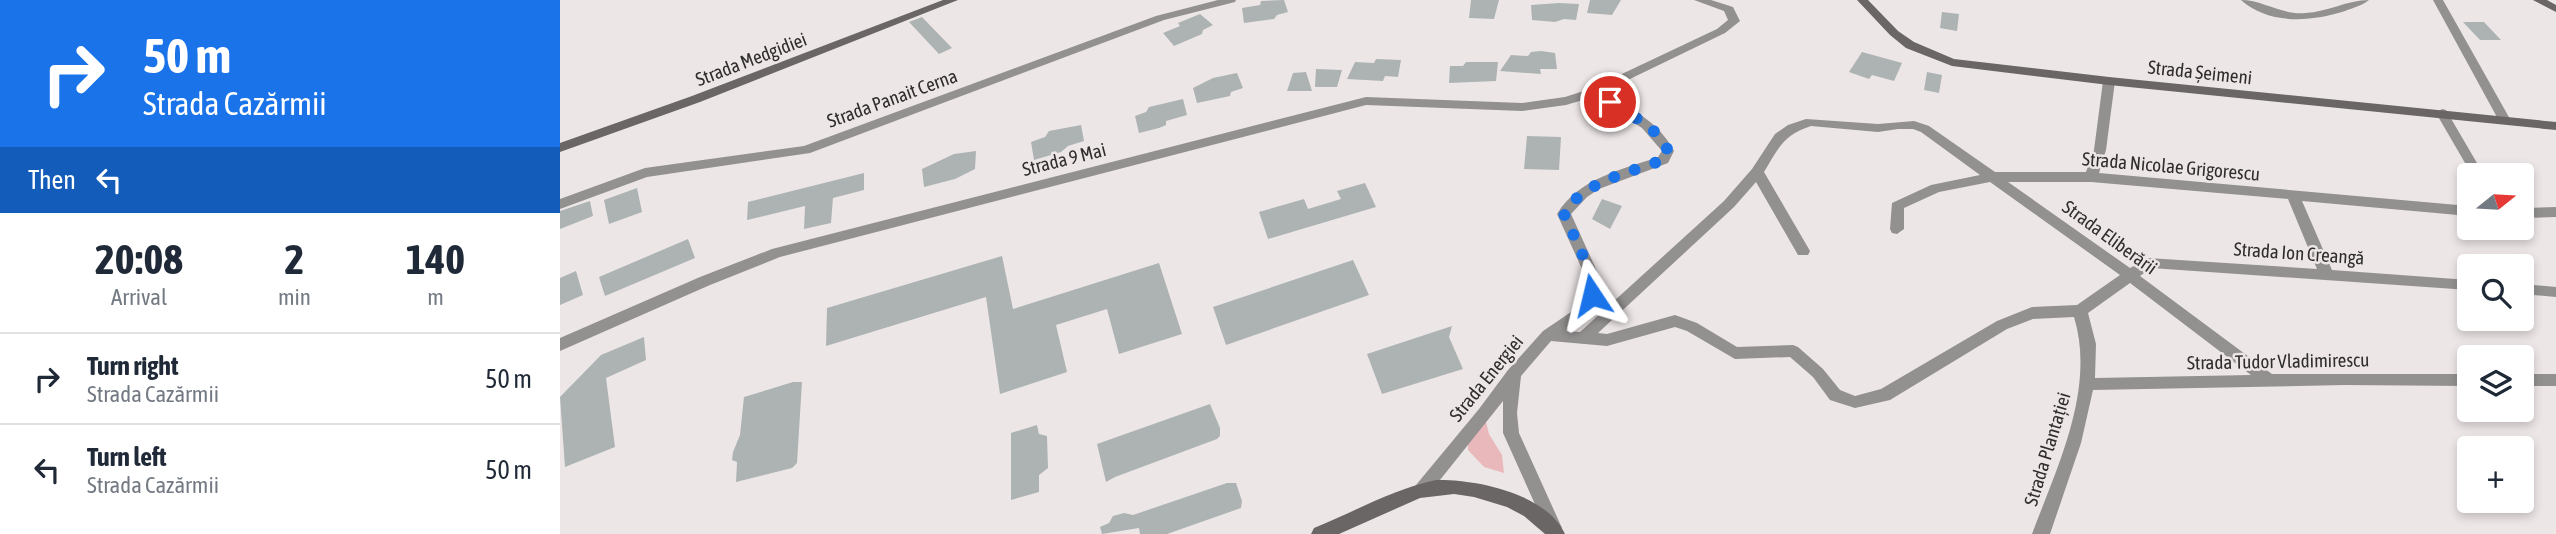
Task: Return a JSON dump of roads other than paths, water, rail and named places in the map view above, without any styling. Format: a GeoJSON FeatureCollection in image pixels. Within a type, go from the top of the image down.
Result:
{"type":"FeatureCollection","features":[{"type":"Feature","properties":{"kind":"main road","name":"Strada Medgidiei"},"geometry":{"type":"LineString","coordinates":[[560,148],[953,0]]}},
{"type":"Feature","properties":{"kind":"main road","name":"Strada Șeimeni"},"geometry":{"type":"LineString","coordinates":[[1863,0],[1894,33],[1930,55],[1979,66],[2556,126]]}},
{"type":"Feature","properties":{"kind":"main road"},"geometry":{"type":"LineString","coordinates":[[2538,0],[2556,9]]}},
{"type":"Feature","properties":{"kind":"main road"},"geometry":{"type":"LineString","coordinates":[[1422,490],[1459,488],[1485,492],[1516,502],[1556,533]]}},
{"type":"Feature","properties":{"kind":"main road","name":"Strada Energiei"},"geometry":{"type":"LineString","coordinates":[[1320,534],[1422,490]]}},
{"type":"Feature","properties":{"kind":"street","name":"Strada Panait Cerna"},"geometry":{"type":"LineString","coordinates":[[560,204],[645,173],[806,150],[1160,18],[1231,0]]}},
{"type":"Feature","properties":{"kind":"street","name":"Strada 9 Mai"},"geometry":{"type":"LineString","coordinates":[[560,345],[705,281],[777,253],[1366,101],[1522,107],[1566,101],[1594,92],[1721,31],[1734,21],[1729,9],[1699,0]]}},
{"type":"Feature","properties":{"kind":"street"},"geometry":{"type":"LineString","coordinates":[[2246,0],[2264,10],[2291,18],[2314,18],[2364,0]]}},
{"type":"Feature","properties":{"kind":"street"},"geometry":{"type":"LineString","coordinates":[[2438,0],[2504,119]]}},
{"type":"Feature","properties":{"kind":"street"},"geometry":{"type":"LineString","coordinates":[[2091,177],[2100,150],[2109,81]]}},
{"type":"Feature","properties":{"kind":"street"},"geometry":{"type":"LineString","coordinates":[[1548,335],[1582,312],[1592,295],[1594,280],[1564,214],[1570,202],[1597,186],[1663,160],[1668,151],[1664,140],[1653,130],[1594,92]]}},
{"type":"Feature","properties":{"kind":"street"},"geometry":{"type":"LineString","coordinates":[[2442,113],[2471,163]]}},
{"type":"Feature","properties":{"kind":"street","name":"Strada Eliberării"},"geometry":{"type":"LineString","coordinates":[[1757,172],[1779,136],[1801,124],[1826,122],[1878,128],[1898,124],[1925,128],[2131,276],[2269,380]]}},
{"type":"Feature","properties":{"kind":"street"},"geometry":{"type":"LineString","coordinates":[[1583,338],[1728,204],[1757,172],[1803,251]]}},
{"type":"Feature","properties":{"kind":"street","name":"Strada Nicolae Grigorescu"},"geometry":{"type":"LineString","coordinates":[[1897,229],[1897,206],[1936,188],[1994,177],[2091,177],[2457,210]]}},
{"type":"Feature","properties":{"kind":"street"},"geometry":{"type":"LineString","coordinates":[[2293,196],[2326,273]]}},
{"type":"Feature","properties":{"kind":"street"},"geometry":{"type":"LineString","coordinates":[[2534,213],[2556,212]]}},
{"type":"Feature","properties":{"kind":"street","name":"Strada Ion Creangă"},"geometry":{"type":"LineString","coordinates":[[2131,276],[2148,263],[2457,284]]}},
{"type":"Feature","properties":{"kind":"street"},"geometry":{"type":"LineString","coordinates":[[2080,312],[2131,276]]}},
{"type":"Feature","properties":{"kind":"street"},"geometry":{"type":"LineString","coordinates":[[2534,290],[2556,292]]}},
{"type":"Feature","properties":{"kind":"street","name":"Strada Energiei"},"geometry":{"type":"LineString","coordinates":[[1422,490],[1485,414],[1513,374],[1548,335],[1607,340],[1675,321],[1692,327],[1735,353],[1793,351],[1818,373],[1835,395],[1855,401],[1885,395],[2002,325],[2032,313],[2080,312]]}},
{"type":"Feature","properties":{"kind":"street","name":"Strada Plantației"},"geometry":{"type":"LineString","coordinates":[[2041,534],[2069,456],[2087,384],[2089,346],[2080,312]]}},
{"type":"Feature","properties":{"kind":"street"},"geometry":{"type":"LineString","coordinates":[[1513,374],[1509,413],[1511,433],[1556,533]]}},
{"type":"Feature","properties":{"kind":"street","name":"Strada Tudor Vladimirescu"},"geometry":{"type":"LineString","coordinates":[[2087,384],[2457,380]]}},
{"type":"Feature","properties":{"kind":"street"},"geometry":{"type":"LineString","coordinates":[[2534,380],[2556,380]]}}]}
